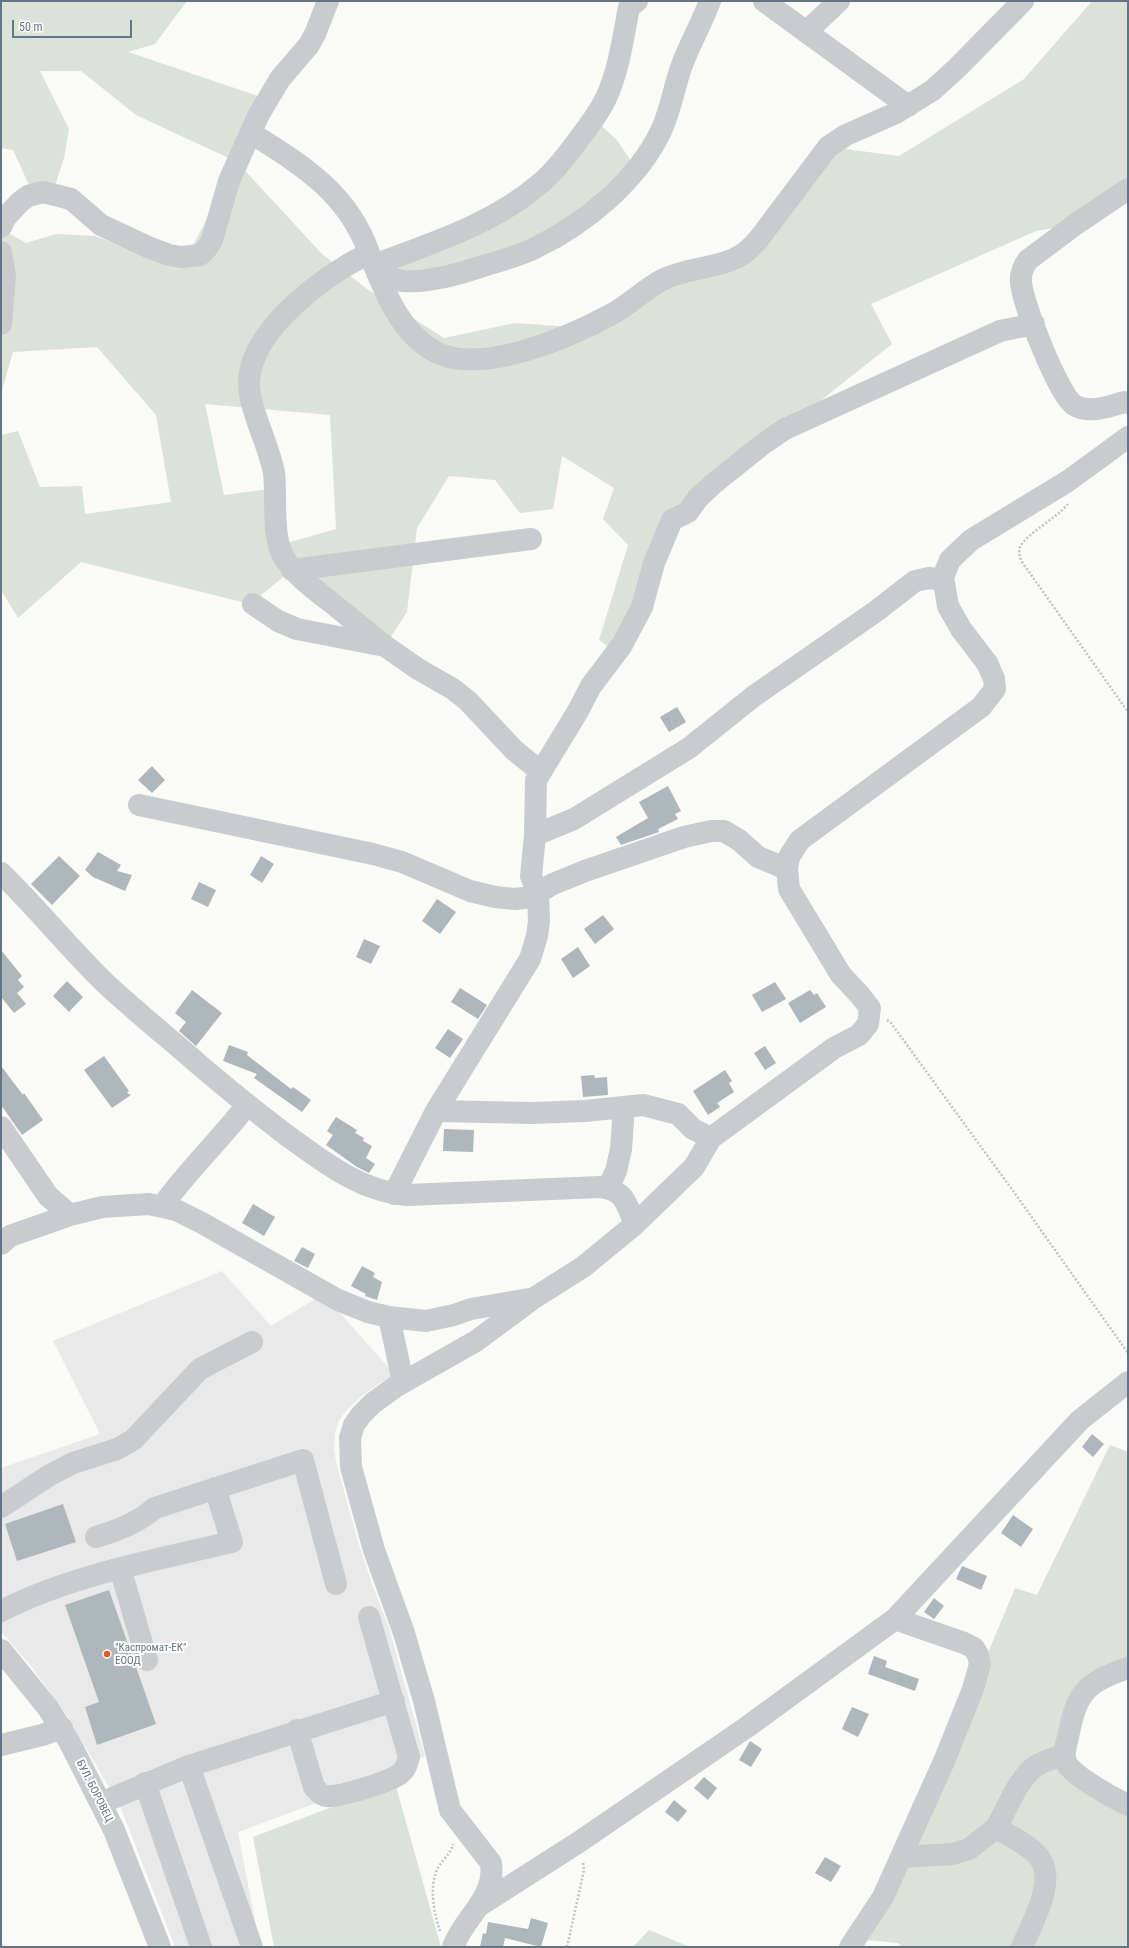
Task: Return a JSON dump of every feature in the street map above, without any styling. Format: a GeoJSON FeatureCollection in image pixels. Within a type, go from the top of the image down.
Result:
{"type":"FeatureCollection","features":[{"type":"Feature","properties":{"kind":"street"},"geometry":{"type":"LineString","coordinates":[[1,227],[5,218],[20,202],[28,196],[43,192],[71,199],[101,226],[148,247],[181,257],[200,255],[212,240],[229,181],[267,99],[280,79],[309,45],[328,1]]}},
{"type":"Feature","properties":{"kind":"street"},"geometry":{"type":"LineString","coordinates":[[374,264],[403,281],[422,280],[446,276],[510,258],[534,249],[555,238],[602,203],[636,172],[662,130],[681,66],[710,1]]}},
{"type":"Feature","properties":{"kind":"street"},"geometry":{"type":"LineString","coordinates":[[764,1],[908,106]]}},
{"type":"Feature","properties":{"kind":"street"},"geometry":{"type":"LineString","coordinates":[[806,32],[839,1]]}},
{"type":"Feature","properties":{"kind":"street"},"geometry":{"type":"LineString","coordinates":[[251,133],[316,176],[342,204],[365,239],[374,264],[394,307],[405,325],[431,350],[443,356],[474,359],[520,352],[544,346],[585,328],[613,313],[664,279],[682,272],[735,259],[747,252],[758,240],[828,147],[846,135],[883,120],[932,90],[957,68],[1023,1]]}},
{"type":"Feature","properties":{"kind":"street"},"geometry":{"type":"LineString","coordinates":[[540,772],[514,750],[468,701],[453,689],[418,669],[385,646],[292,570],[283,557],[277,532],[276,488],[272,466],[252,400],[249,383],[251,369],[268,334],[282,316],[321,282],[344,266],[374,264],[480,223],[542,182],[560,164],[594,119],[606,99],[618,61],[631,3]]}},
{"type":"Feature","properties":{"kind":"street"},"geometry":{"type":"LineString","coordinates":[[1128,189],[1076,224],[1028,260],[1023,266],[1021,283],[1034,324],[1062,390],[1072,404],[1080,408],[1090,409],[1124,402],[1128,403]]}},
{"type":"Feature","properties":{"kind":"street"},"geometry":{"type":"LineString","coordinates":[[1,252],[5,276],[1,324]]}},
{"type":"Feature","properties":{"kind":"street"},"geometry":{"type":"LineString","coordinates":[[394,1194],[436,1111],[530,959],[537,936],[538,894],[531,876],[535,835],[536,780],[578,711],[591,686],[622,645],[642,607],[654,563],[672,520],[688,512],[698,498],[713,484],[763,444],[785,429],[1000,331],[1034,324]]}},
{"type":"Feature","properties":{"kind":"street"},"geometry":{"type":"LineString","coordinates":[[482,1904],[493,1873],[491,1863],[450,1810],[424,1701],[404,1633],[374,1550],[351,1467],[350,1438],[354,1425],[373,1403],[403,1382],[476,1341],[534,1298],[583,1267],[635,1224],[694,1167],[711,1138],[834,1048],[859,1035],[868,1024],[870,1008],[841,975],[789,889],[788,869],[790,857],[800,840],[982,708],[995,688],[994,679],[988,663],[977,651],[952,616],[948,606],[943,580],[945,570],[950,560],[960,549],[1068,481],[1128,437]]}},
{"type":"Feature","properties":{"kind":"street"},"geometry":{"type":"LineString","coordinates":[[292,570],[531,539]]}},
{"type":"Feature","properties":{"kind":"street"},"geometry":{"type":"LineString","coordinates":[[535,835],[574,819],[689,748],[754,696],[874,612],[915,581],[929,578],[943,580]]}},
{"type":"Feature","properties":{"kind":"street"},"geometry":{"type":"LineString","coordinates":[[253,604],[278,621],[297,629],[385,646]]}},
{"type":"Feature","properties":{"kind":"street"},"geometry":{"type":"LineString","coordinates":[[139,805],[373,854],[402,862],[470,891],[515,898],[531,897],[553,884],[585,871],[684,837],[711,831],[724,831],[739,840],[758,857],[788,869]]}},
{"type":"Feature","properties":{"kind":"street"},"geometry":{"type":"LineString","coordinates":[[1,873],[27,898],[105,982],[247,1105],[345,1175],[379,1190],[394,1194],[436,1195],[600,1187],[608,1188],[613,1189],[624,1198],[635,1224]]}},
{"type":"Feature","properties":{"kind":"street"},"geometry":{"type":"LineString","coordinates":[[163,1206],[182,1179],[209,1152],[247,1105]]}},
{"type":"Feature","properties":{"kind":"street"},"geometry":{"type":"LineString","coordinates":[[436,1111],[533,1113],[585,1111],[643,1105],[668,1110],[678,1114],[694,1129],[711,1138]]}},
{"type":"Feature","properties":{"kind":"street"},"geometry":{"type":"LineString","coordinates":[[608,1188],[616,1171],[621,1149],[624,1107]]}},
{"type":"Feature","properties":{"kind":"street"},"geometry":{"type":"LineString","coordinates":[[1,1128],[48,1196],[70,1215]]}},
{"type":"Feature","properties":{"kind":"street"},"geometry":{"type":"LineString","coordinates":[[1,1244],[10,1236],[70,1215],[120,1204],[149,1204],[163,1206],[202,1223],[354,1308],[389,1317],[426,1321],[454,1315],[471,1309],[534,1298]]}},
{"type":"Feature","properties":{"kind":"street"},"geometry":{"type":"LineString","coordinates":[[389,1317],[403,1382]]}},
{"type":"Feature","properties":{"kind":"street"},"geometry":{"type":"LineString","coordinates":[[1,1507],[50,1475],[73,1463],[116,1449],[133,1440],[200,1368],[252,1342]]}},
{"type":"Feature","properties":{"kind":"street"},"geometry":{"type":"LineString","coordinates":[[447,1941],[482,1904],[579,1842],[747,1728],[895,1619],[1080,1420],[1128,1382]]}},
{"type":"Feature","properties":{"kind":"street"},"geometry":{"type":"LineString","coordinates":[[96,1537],[125,1528],[141,1519],[155,1508],[303,1460],[336,1584]]}},
{"type":"Feature","properties":{"kind":"street"},"geometry":{"type":"LineString","coordinates":[[1,1611],[28,1598],[120,1568],[232,1542],[215,1488]]}},
{"type":"Feature","properties":{"kind":"street"},"geometry":{"type":"LineString","coordinates":[[120,1568],[147,1660]]}},
{"type":"Feature","properties":{"kind":"street"},"geometry":{"type":"LineString","coordinates":[[297,1730],[314,1787],[320,1794],[326,1796],[337,1796],[350,1792],[400,1775],[407,1767],[409,1757],[369,1617]]}},
{"type":"Feature","properties":{"kind":"street"},"geometry":{"type":"LineString","coordinates":[[850,1947],[883,1897],[945,1760],[973,1689],[980,1664],[978,1655],[974,1648],[964,1643],[895,1619]]}},
{"type":"Feature","properties":{"kind":"street","name":"БУЛ. БОРОВЕЦ"},"geometry":{"type":"LineString","coordinates":[[1,1650],[62,1728],[114,1830],[160,1947]]}},
{"type":"Feature","properties":{"kind":"street"},"geometry":{"type":"LineString","coordinates":[[1128,1668],[1097,1681],[1087,1688],[1079,1699],[1072,1716],[1064,1755],[1068,1764],[1095,1787],[1128,1805]]}},
{"type":"Feature","properties":{"kind":"street"},"geometry":{"type":"LineString","coordinates":[[101,1803],[145,1783],[189,1766],[297,1730],[394,1701]]}},
{"type":"Feature","properties":{"kind":"street"},"geometry":{"type":"LineString","coordinates":[[1,1745],[42,1735],[62,1728]]}},
{"type":"Feature","properties":{"kind":"street"},"geometry":{"type":"LineString","coordinates":[[901,1857],[947,1855],[969,1850],[996,1828],[1026,1776],[1034,1768],[1048,1760],[1064,1755]]}},
{"type":"Feature","properties":{"kind":"street"},"geometry":{"type":"LineString","coordinates":[[189,1766],[252,1947]]}},
{"type":"Feature","properties":{"kind":"street"},"geometry":{"type":"LineString","coordinates":[[145,1783],[201,1947]]}},
{"type":"Feature","properties":{"kind":"street"},"geometry":{"type":"LineString","coordinates":[[996,1828],[1025,1845],[1039,1857],[1044,1869],[1046,1880],[1043,1896],[1022,1947]]}},
{"type":"Feature","properties":{"kind":"path"},"geometry":{"type":"LineString","coordinates":[[1068,481],[1071,490],[1070,501],[1062,511],[1026,539],[1020,546],[1019,553],[1022,562],[1128,712]]}},
{"type":"Feature","properties":{"kind":"path"},"geometry":{"type":"LineString","coordinates":[[870,1008],[891,1023],[1128,1353]]}},
{"type":"Feature","properties":{"kind":"path"},"geometry":{"type":"LineString","coordinates":[[447,1941],[434,1902],[433,1885],[437,1870],[453,1847],[453,1838]]}},
{"type":"Feature","properties":{"kind":"path"},"geometry":{"type":"LineString","coordinates":[[567,1947],[584,1870],[579,1842]]}},
{"type":"Feature","properties":{"kind":"shaded area"},"geometry":{"type":"Polygon","coordinates":[[[1,1],[187,1],[155,44],[128,52],[267,99],[237,162],[136,115],[81,71],[40,71],[69,129],[64,158],[55,186],[29,185],[13,150],[1,148],[1,1]]]}},
{"type":"Feature","properties":{"kind":"shaded area"},"geometry":{"type":"Polygon","coordinates":[[[1092,1],[1128,1],[1128,189],[1076,224],[1036,231],[871,304],[892,344],[785,429],[688,512],[649,586],[608,647],[599,640],[628,545],[603,519],[614,488],[562,456],[553,509],[520,513],[495,480],[449,476],[417,528],[407,612],[385,646],[292,570],[250,604],[81,562],[18,618],[1,590],[1,435],[18,431],[40,487],[82,486],[85,514],[171,502],[156,415],[97,347],[13,352],[1,393],[1,229],[26,243],[56,234],[95,236],[181,268],[237,162],[322,254],[367,289],[444,338],[515,323],[585,328],[722,263],[818,161],[845,149],[899,156],[1024,79],[1092,1]],[[205,404],[224,495],[276,488],[280,545],[336,529],[330,415],[205,404]]]}},
{"type":"Feature","properties":{"kind":"shaded area"},"geometry":{"type":"Polygon","coordinates":[[[594,119],[617,140],[631,161],[555,237],[479,267],[377,273],[500,212],[594,119]]]}},
{"type":"Feature","properties":{"kind":"shaded area"},"geometry":{"type":"Polygon","coordinates":[[[222,1271],[271,1326],[323,1294],[396,1376],[381,1382],[359,1398],[346,1411],[339,1420],[335,1433],[334,1448],[336,1462],[359,1545],[389,1628],[425,1756],[381,1779],[238,1832],[260,1947],[175,1947],[120,1806],[68,1717],[31,1666],[1,1631],[1,1468],[100,1434],[53,1341],[222,1271]]]}},
{"type":"Feature","properties":{"kind":"shaded area"},"geometry":{"type":"Polygon","coordinates":[[[1110,1445],[1128,1452],[1128,1668],[1097,1681],[1064,1755],[1128,1805],[1128,1947],[902,1947],[898,1943],[855,1939],[973,1689],[1015,1588],[1037,1595],[1110,1445]]]}},
{"type":"Feature","properties":{"kind":"shaded area"},"geometry":{"type":"Polygon","coordinates":[[[395,1783],[441,1947],[274,1947],[253,1837],[395,1783]]]}},
{"type":"Feature","properties":{"kind":"shaded area"},"geometry":{"type":"Polygon","coordinates":[[[649,1930],[690,1947],[633,1947],[649,1930]]]}},
{"type":"Feature","properties":{"kind":"building"},"geometry":{"type":"Polygon","coordinates":[[[677,707],[686,722],[669,732],[660,717],[677,707]]]}},
{"type":"Feature","properties":{"kind":"building"},"geometry":{"type":"Polygon","coordinates":[[[152,766],[165,780],[152,793],[138,780],[152,766]]]}},
{"type":"Feature","properties":{"kind":"building"},"geometry":{"type":"Polygon","coordinates":[[[668,786],[681,811],[675,814],[678,819],[658,829],[659,832],[621,845],[616,837],[648,818],[639,802],[668,786]]]}},
{"type":"Feature","properties":{"kind":"building"},"geometry":{"type":"Polygon","coordinates":[[[98,852],[121,865],[117,871],[132,875],[125,891],[93,877],[85,870],[98,852]]]}},
{"type":"Feature","properties":{"kind":"building"},"geometry":{"type":"Polygon","coordinates":[[[59,856],[80,876],[52,905],[31,884],[59,856]]]}},
{"type":"Feature","properties":{"kind":"building"},"geometry":{"type":"Polygon","coordinates":[[[261,856],[274,864],[262,883],[250,875],[261,856]]]}},
{"type":"Feature","properties":{"kind":"building"},"geometry":{"type":"Polygon","coordinates":[[[199,882],[216,890],[208,907],[191,899],[199,882]]]}},
{"type":"Feature","properties":{"kind":"building"},"geometry":{"type":"Polygon","coordinates":[[[437,899],[456,912],[440,934],[422,921],[437,899]]]}},
{"type":"Feature","properties":{"kind":"building"},"geometry":{"type":"Polygon","coordinates":[[[603,915],[614,929],[595,944],[584,929],[603,915]]]}},
{"type":"Feature","properties":{"kind":"building"},"geometry":{"type":"Polygon","coordinates":[[[364,939],[380,946],[371,964],[356,957],[364,939]]]}},
{"type":"Feature","properties":{"kind":"building"},"geometry":{"type":"Polygon","coordinates":[[[578,947],[590,966],[573,978],[561,959],[578,947]]]}},
{"type":"Feature","properties":{"kind":"building"},"geometry":{"type":"Polygon","coordinates":[[[1,950],[22,976],[18,980],[24,987],[17,993],[26,1004],[14,1013],[1,997],[1,950]]]}},
{"type":"Feature","properties":{"kind":"building"},"geometry":{"type":"Polygon","coordinates":[[[67,981],[83,997],[69,1012],[53,996],[67,981]]]}},
{"type":"Feature","properties":{"kind":"building"},"geometry":{"type":"Polygon","coordinates":[[[775,982],[786,999],[762,1012],[752,995],[775,982]]]}},
{"type":"Feature","properties":{"kind":"building"},"geometry":{"type":"Polygon","coordinates":[[[460,988],[487,1005],[478,1019],[451,1002],[460,988]]]}},
{"type":"Feature","properties":{"kind":"building"},"geometry":{"type":"Polygon","coordinates":[[[192,990],[222,1013],[196,1046],[179,1031],[186,1022],[175,1013],[192,990]]]}},
{"type":"Feature","properties":{"kind":"building"},"geometry":{"type":"Polygon","coordinates":[[[810,990],[814,995],[817,993],[826,1007],[800,1023],[788,1003],[810,990]]]}},
{"type":"Feature","properties":{"kind":"building"},"geometry":{"type":"Polygon","coordinates":[[[448,1029],[463,1039],[450,1058],[435,1048],[448,1029]]]}},
{"type":"Feature","properties":{"kind":"building"},"geometry":{"type":"Polygon","coordinates":[[[229,1045],[248,1052],[247,1055],[291,1089],[293,1087],[311,1100],[302,1112],[254,1078],[257,1074],[223,1061],[229,1045]]]}},
{"type":"Feature","properties":{"kind":"building"},"geometry":{"type":"Polygon","coordinates":[[[765,1046],[776,1063],[765,1070],[754,1053],[765,1046]]]}},
{"type":"Feature","properties":{"kind":"building"},"geometry":{"type":"Polygon","coordinates":[[[104,1056],[129,1091],[127,1093],[131,1095],[112,1108],[84,1070],[104,1056]]]}},
{"type":"Feature","properties":{"kind":"building"},"geometry":{"type":"Polygon","coordinates":[[[1,1066],[23,1095],[24,1093],[43,1120],[22,1135],[1,1105],[1,1066]]]}},
{"type":"Feature","properties":{"kind":"building"},"geometry":{"type":"Polygon","coordinates":[[[725,1070],[732,1081],[729,1083],[734,1092],[717,1103],[720,1107],[708,1115],[693,1091],[725,1070]]]}},
{"type":"Feature","properties":{"kind":"building"},"geometry":{"type":"Polygon","coordinates":[[[594,1075],[595,1078],[607,1077],[608,1095],[583,1097],[581,1076],[594,1075]]]}},
{"type":"Feature","properties":{"kind":"building"},"geometry":{"type":"Polygon","coordinates":[[[336,1117],[357,1130],[355,1133],[364,1138],[363,1141],[372,1146],[366,1158],[375,1164],[369,1173],[357,1167],[326,1145],[333,1135],[327,1131],[336,1117]]]}},
{"type":"Feature","properties":{"kind":"building"},"geometry":{"type":"Polygon","coordinates":[[[444,1129],[474,1130],[473,1152],[443,1151],[444,1129]]]}},
{"type":"Feature","properties":{"kind":"building"},"geometry":{"type":"Polygon","coordinates":[[[253,1204],[275,1217],[264,1236],[242,1223],[253,1204]]]}},
{"type":"Feature","properties":{"kind":"building"},"geometry":{"type":"Polygon","coordinates":[[[302,1247],[315,1254],[308,1268],[294,1261],[302,1247]]]}},
{"type":"Feature","properties":{"kind":"building"},"geometry":{"type":"Polygon","coordinates":[[[362,1266],[375,1273],[373,1277],[382,1282],[377,1300],[365,1296],[366,1294],[351,1286],[362,1266]]]}},
{"type":"Feature","properties":{"kind":"building"},"geometry":{"type":"Polygon","coordinates":[[[1092,1434],[1104,1444],[1093,1457],[1082,1447],[1092,1434]]]}},
{"type":"Feature","properties":{"kind":"building"},"geometry":{"type":"Polygon","coordinates":[[[63,1504],[76,1542],[17,1561],[5,1524],[63,1504]]]}},
{"type":"Feature","properties":{"kind":"building"},"geometry":{"type":"Polygon","coordinates":[[[1013,1515],[1033,1529],[1021,1547],[1001,1533],[1013,1515]]]}},
{"type":"Feature","properties":{"kind":"building"},"geometry":{"type":"Polygon","coordinates":[[[962,1566],[987,1576],[981,1590],[956,1579],[962,1566]]]}},
{"type":"Feature","properties":{"kind":"building","name":"\"Каспромат-ЕК\" ЕООД"},"geometry":{"type":"Polygon","coordinates":[[[109,1590],[156,1724],[97,1745],[85,1707],[99,1702],[65,1605],[109,1590]]]}},
{"type":"Feature","properties":{"kind":"building"},"geometry":{"type":"Polygon","coordinates":[[[934,1598],[944,1606],[934,1619],[924,1612],[934,1598]]]}},
{"type":"Feature","properties":{"kind":"building"},"geometry":{"type":"Polygon","coordinates":[[[874,1656],[887,1661],[885,1667],[919,1679],[915,1691],[868,1674],[874,1656]]]}},
{"type":"Feature","properties":{"kind":"building"},"geometry":{"type":"Polygon","coordinates":[[[852,1707],[869,1714],[858,1737],[842,1729],[852,1707]]]}},
{"type":"Feature","properties":{"kind":"building"},"geometry":{"type":"Polygon","coordinates":[[[750,1741],[762,1749],[751,1767],[739,1760],[750,1741]]]}},
{"type":"Feature","properties":{"kind":"building"},"geometry":{"type":"Polygon","coordinates":[[[704,1777],[717,1788],[708,1800],[694,1788],[704,1777]]]}},
{"type":"Feature","properties":{"kind":"building"},"geometry":{"type":"Polygon","coordinates":[[[674,1800],[687,1811],[678,1822],[665,1812],[674,1800]]]}},
{"type":"Feature","properties":{"kind":"building"},"geometry":{"type":"Polygon","coordinates":[[[825,1857],[841,1866],[831,1882],[815,1873],[825,1857]]]}},
{"type":"Feature","properties":{"kind":"building"},"geometry":{"type":"Polygon","coordinates":[[[531,1918],[548,1923],[541,1947],[505,1938],[503,1947],[480,1947],[483,1933],[486,1934],[488,1922],[528,1929],[531,1918]]]}},
{"type":"Feature","properties":{"kind":"place","name":"\"Каспромат-ЕК\" ЕООД"},"geometry":{"type":"Point","coordinates":[107,1654]}}]}
